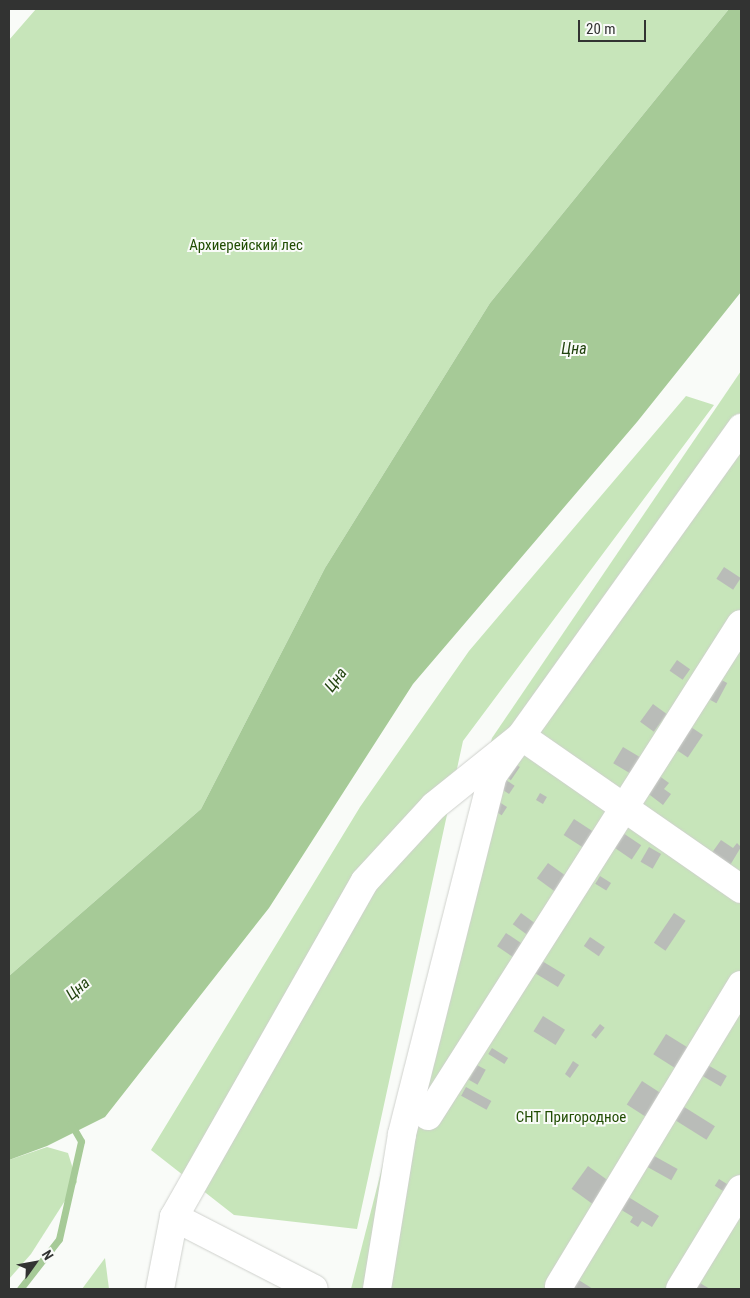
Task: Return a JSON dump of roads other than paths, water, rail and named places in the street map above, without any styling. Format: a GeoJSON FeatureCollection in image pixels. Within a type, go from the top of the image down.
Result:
{"type":"FeatureCollection","features":[{"type":"Feature","properties":{"kind":"lane"},"geometry":{"type":"LineString","coordinates":[[377,1289],[402,1134],[494,775],[741,428]]}},
{"type":"Feature","properties":{"kind":"lane"},"geometry":{"type":"LineString","coordinates":[[428,1116],[626,808],[741,624]]}},
{"type":"Feature","properties":{"kind":"lane"},"geometry":{"type":"LineString","coordinates":[[521,736],[741,889]]}},
{"type":"Feature","properties":{"kind":"lane"},"geometry":{"type":"LineString","coordinates":[[160,1289],[174,1218],[364,881],[434,806],[521,736]]}},
{"type":"Feature","properties":{"kind":"lane"},"geometry":{"type":"LineString","coordinates":[[559,1286],[741,985]]}},
{"type":"Feature","properties":{"kind":"lane"},"geometry":{"type":"LineString","coordinates":[[680,1289],[741,1189]]}},
{"type":"Feature","properties":{"kind":"lane"},"geometry":{"type":"LineString","coordinates":[[174,1218],[314,1289]]}},
{"type":"Feature","properties":{"kind":"water","name":"Цна"},"geometry":{"type":"Polygon","coordinates":[[[729,9],[741,9],[741,292],[637,422],[413,684],[269,908],[105,1117],[47,1146],[9,1160],[9,976],[201,809],[325,568],[490,303],[729,9]]]}},
{"type":"Feature","properties":{"kind":"waterway"},"geometry":{"type":"LineString","coordinates":[[20,1289],[59,1239],[81,1141],[71,1124]]}},
{"type":"Feature","properties":{"kind":"park label","name":"Архиерейский лес"},"geometry":{"type":"Point","coordinates":[246,246]}},
{"type":"Feature","properties":{"kind":"park label","name":"СНТ Пригородное"},"geometry":{"type":"Point","coordinates":[571,1118]}}]}
